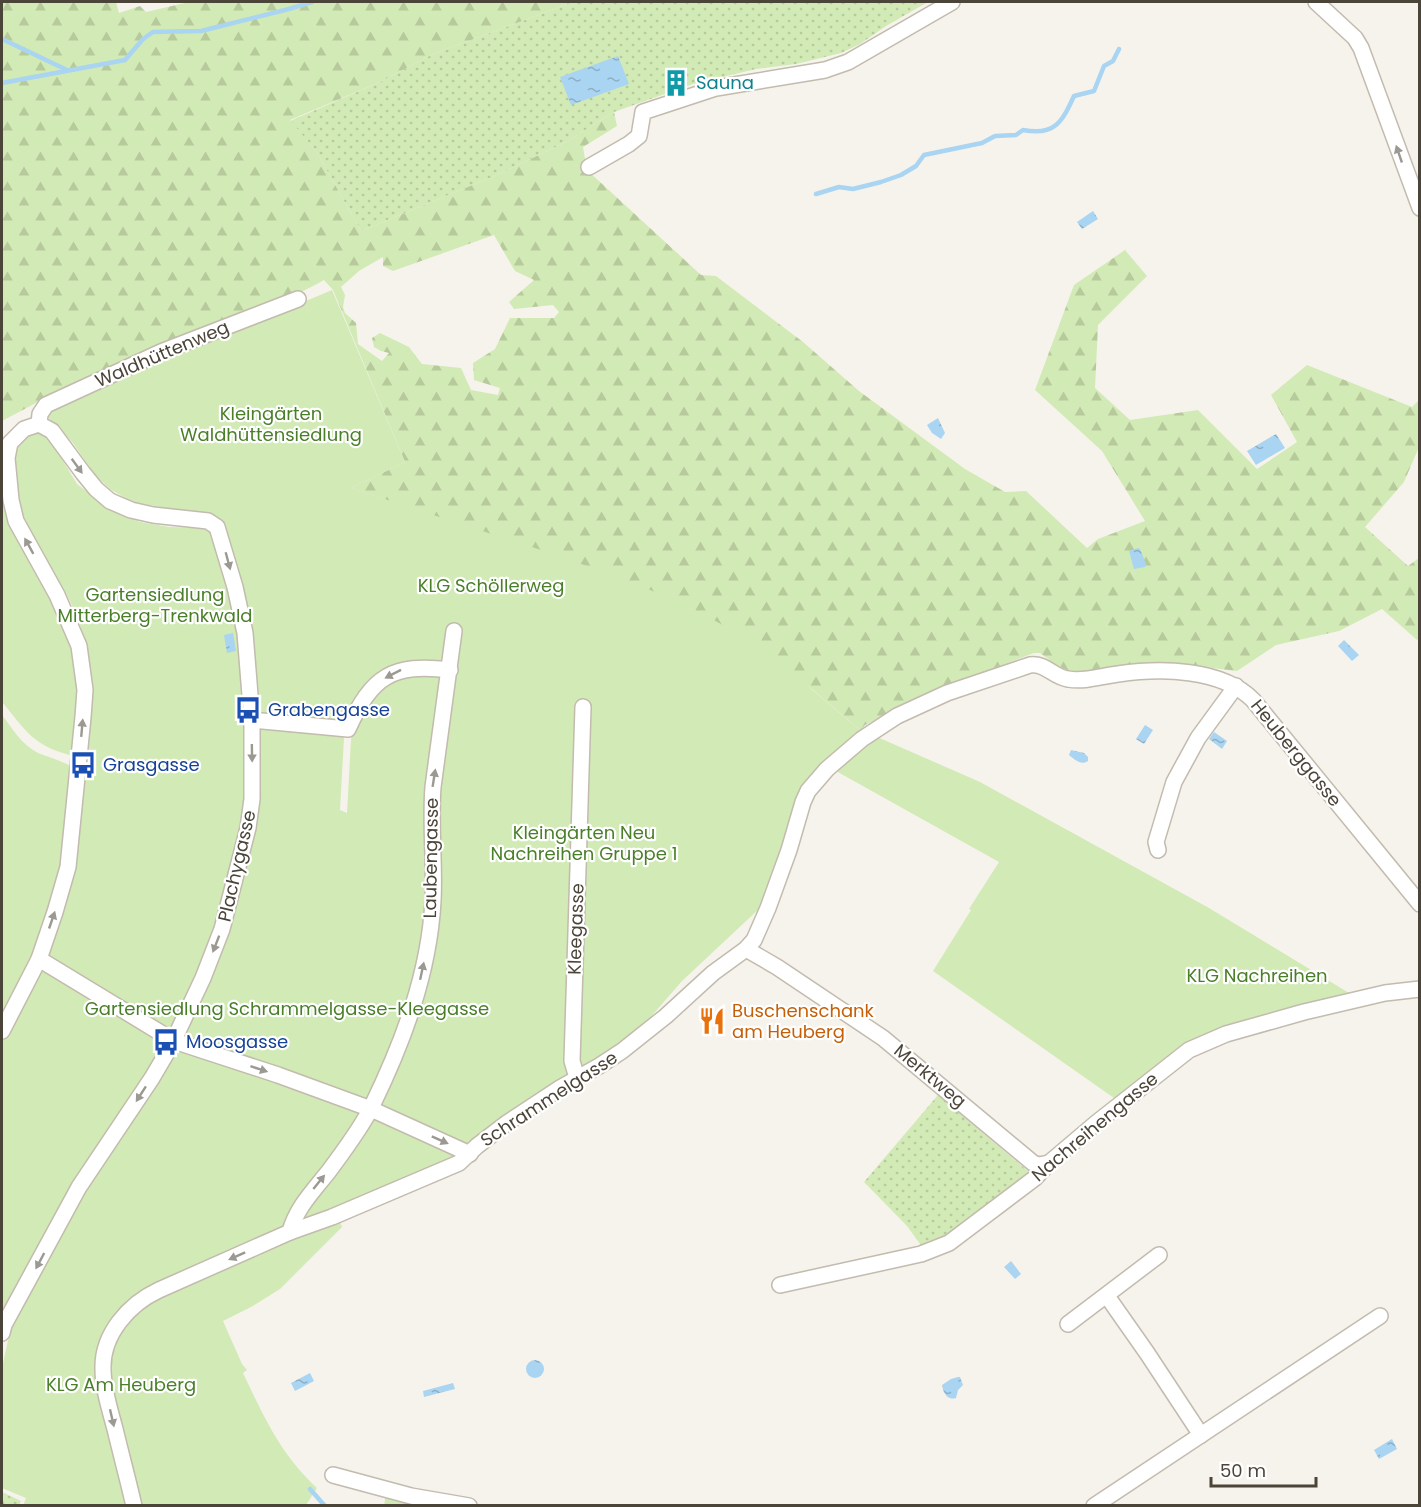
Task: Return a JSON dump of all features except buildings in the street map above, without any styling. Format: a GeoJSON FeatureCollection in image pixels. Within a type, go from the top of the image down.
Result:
{"type":"FeatureCollection","features":[{"type":"Feature","properties":{"kind":"street"},"geometry":{"type":"LineString","coordinates":[[589,167],[639,136],[643,112],[716,88],[832,68],[885,42],[952,2]]}},
{"type":"Feature","properties":{"kind":"street"},"geometry":{"type":"LineString","coordinates":[[1316,2],[1354,38],[1361,48],[1419,208]]}},
{"type":"Feature","properties":{"kind":"street","name":"Waldhüttenweg"},"geometry":{"type":"LineString","coordinates":[[39,424],[40,414],[46,405],[161,352],[298,299]]}},
{"type":"Feature","properties":{"kind":"street"},"geometry":{"type":"LineString","coordinates":[[2,1031],[39,959],[68,867],[85,690],[79,646],[57,595],[16,521],[10,500],[7,458],[10,443],[24,429],[39,424]]}},
{"type":"Feature","properties":{"kind":"street","name":"Plachygasse"},"geometry":{"type":"LineString","coordinates":[[2,1333],[4,1325],[80,1187],[174,1041],[204,978],[222,929],[242,855],[252,799],[252,720],[245,633],[232,576],[217,527],[208,521],[153,515],[131,510],[110,501],[96,489],[52,430],[39,424]]}},
{"type":"Feature","properties":{"kind":"street","name":"Laubengasse"},"geometry":{"type":"LineString","coordinates":[[290,1232],[293,1221],[305,1201],[371,1109],[400,1045],[415,1003],[426,952],[433,901],[431,812],[454,631]]}},
{"type":"Feature","properties":{"kind":"street","name":"Heuberggasse"},"geometry":{"type":"LineString","coordinates":[[897,716],[947,693],[1030,665],[1042,665],[1066,679],[1093,679],[1150,670],[1194,674],[1236,686],[1253,700],[1419,904]]}},
{"type":"Feature","properties":{"kind":"street"},"geometry":{"type":"LineString","coordinates":[[252,720],[348,729],[358,706],[374,686],[398,671],[417,667],[450,670]]}},
{"type":"Feature","properties":{"kind":"street"},"geometry":{"type":"LineString","coordinates":[[1158,849],[1156,842],[1174,782],[1198,738],[1236,686]]}},
{"type":"Feature","properties":{"kind":"street","name":"Kleegasse"},"geometry":{"type":"LineString","coordinates":[[577,1078],[572,1061],[583,707]]}},
{"type":"Feature","properties":{"kind":"street","name":"Schrammelgasse"},"geometry":{"type":"LineString","coordinates":[[135,1506],[111,1414],[103,1369],[106,1346],[123,1317],[152,1294],[290,1232],[332,1218],[459,1163],[507,1123],[622,1051],[754,940],[768,908],[808,791],[836,760],[862,739],[897,716]]}},
{"type":"Feature","properties":{"kind":"street","name":"Merktweg"},"geometry":{"type":"LineString","coordinates":[[746,949],[883,1038],[1033,1162],[1039,1165],[1049,1163]]}},
{"type":"Feature","properties":{"kind":"street"},"geometry":{"type":"LineString","coordinates":[[39,959],[174,1041],[371,1109],[470,1154]]}},
{"type":"Feature","properties":{"kind":"street","name":"Nachreihengasse"},"geometry":{"type":"LineString","coordinates":[[780,1285],[921,1254],[949,1243],[1035,1178],[1049,1163],[1175,1058],[1189,1050],[1226,1034],[1304,1012],[1385,993],[1419,988]]}},
{"type":"Feature","properties":{"kind":"street"},"geometry":{"type":"LineString","coordinates":[[1068,1324],[1159,1255]]}},
{"type":"Feature","properties":{"kind":"street"},"geometry":{"type":"LineString","coordinates":[[1107,1296],[1201,1435]]}},
{"type":"Feature","properties":{"kind":"street"},"geometry":{"type":"LineString","coordinates":[[1094,1506],[1380,1316]]}},
{"type":"Feature","properties":{"kind":"street"},"geometry":{"type":"LineString","coordinates":[[333,1475],[411,1496],[469,1506]]}},
{"type":"Feature","properties":{"kind":"green space"},"geometry":{"type":"Polygon","coordinates":[[[2,2],[116,2],[119,13],[140,6],[146,12],[189,2],[573,2],[433,54],[380,82],[290,120],[316,151],[361,231],[497,175],[566,142],[614,112],[617,126],[583,147],[587,170],[701,275],[716,276],[803,342],[859,391],[965,469],[1005,492],[1026,491],[1087,548],[1098,539],[1145,521],[1102,451],[1035,390],[1074,285],[1125,250],[1147,276],[1098,325],[1095,388],[1130,420],[1198,410],[1257,469],[1297,442],[1271,395],[1307,365],[1412,407],[1419,400],[1419,447],[1404,482],[1365,527],[1408,566],[1419,558],[1419,638],[1417,640],[1382,609],[1339,631],[1276,645],[1237,671],[1180,664],[1133,664],[1092,674],[1075,673],[1058,666],[1040,653],[1034,653],[942,688],[865,725],[860,730],[813,690],[720,624],[687,607],[616,577],[351,488],[405,462],[333,290],[324,280],[284,300],[138,353],[2,421],[2,2]],[[494,235],[393,271],[383,266],[383,257],[359,271],[341,287],[345,295],[343,307],[345,313],[356,323],[358,344],[382,361],[389,353],[374,347],[372,338],[380,333],[409,347],[422,364],[461,368],[471,390],[498,395],[500,388],[474,380],[473,363],[495,349],[510,318],[554,318],[559,312],[553,305],[514,309],[509,302],[534,280],[515,271],[494,235]]]}},
{"type":"Feature","properties":{"kind":"green space"},"geometry":{"type":"Polygon","coordinates":[[[573,2],[928,2],[860,44],[841,53],[693,84],[614,112],[566,142],[497,175],[361,231],[316,151],[290,121],[380,82],[433,54],[573,2]]]}},
{"type":"Feature","properties":{"kind":"green space"},"geometry":{"type":"Polygon","coordinates":[[[332,290],[405,462],[351,488],[561,557],[630,582],[697,611],[738,634],[792,673],[860,730],[830,757],[804,791],[760,908],[682,981],[648,1020],[627,1039],[596,1061],[558,1082],[489,1130],[455,1160],[335,1210],[342,1227],[280,1289],[223,1321],[242,1364],[247,1370],[243,1373],[274,1434],[293,1462],[317,1488],[306,1505],[23,1506],[26,1498],[2,1488],[2,1368],[11,1327],[2,1321],[2,715],[32,750],[72,767],[84,766],[88,729],[89,673],[78,619],[40,550],[30,556],[72,642],[80,669],[81,701],[75,756],[61,753],[32,737],[2,702],[2,442],[14,448],[26,432],[39,430],[49,438],[77,484],[111,510],[140,522],[169,527],[202,528],[213,534],[231,592],[241,649],[244,677],[246,767],[257,769],[259,730],[262,725],[340,732],[344,738],[340,810],[347,813],[351,740],[356,722],[324,723],[263,717],[259,713],[255,656],[241,588],[224,531],[218,521],[208,512],[196,513],[132,502],[110,489],[95,475],[73,443],[45,414],[86,390],[128,370],[230,333],[332,290]],[[430,776],[426,841],[437,845],[436,810],[441,784],[430,776]]]}},
{"type":"Feature","properties":{"kind":"green space","name":"KLG Nachreihen"},"geometry":{"type":"Polygon","coordinates":[[[875,736],[980,782],[1209,908],[1349,993],[1240,1022],[1184,1043],[1114,1098],[933,971],[999,862],[836,771],[875,736]]]}},
{"type":"Feature","properties":{"kind":"green space"},"geometry":{"type":"Polygon","coordinates":[[[938,1095],[1029,1172],[1009,1192],[960,1229],[923,1248],[907,1226],[864,1182],[938,1095]]]}},
{"type":"Feature","properties":{"kind":"green space"},"geometry":{"type":"Polygon","coordinates":[[[2,1492],[21,1501],[19,1505],[2,1505],[2,1492]]]}},
{"type":"Feature","properties":{"kind":"green space"},"geometry":{"type":"Polygon","coordinates":[[[386,1493],[450,1506],[384,1506],[386,1493]]]}},
{"type":"Feature","properties":{"kind":"water"},"geometry":{"type":"Polygon","coordinates":[[[618,56],[629,84],[571,105],[560,77],[618,56]]]}},
{"type":"Feature","properties":{"kind":"water"},"geometry":{"type":"Polygon","coordinates":[[[1093,211],[1098,219],[1082,229],[1077,222],[1093,211]]]}},
{"type":"Feature","properties":{"kind":"water"},"geometry":{"type":"Polygon","coordinates":[[[938,418],[945,433],[941,439],[932,433],[927,425],[938,418]]]}},
{"type":"Feature","properties":{"kind":"water"},"geometry":{"type":"Polygon","coordinates":[[[1276,434],[1285,448],[1256,465],[1247,451],[1276,434]]]}},
{"type":"Feature","properties":{"kind":"water"},"geometry":{"type":"Polygon","coordinates":[[[1138,548],[1146,564],[1145,567],[1134,569],[1129,551],[1138,548]]]}},
{"type":"Feature","properties":{"kind":"water"},"geometry":{"type":"Polygon","coordinates":[[[233,633],[236,651],[227,653],[224,635],[233,633]]]}},
{"type":"Feature","properties":{"kind":"water"},"geometry":{"type":"Polygon","coordinates":[[[1344,640],[1359,655],[1352,661],[1338,646],[1344,640]]]}},
{"type":"Feature","properties":{"kind":"water"},"geometry":{"type":"Polygon","coordinates":[[[1145,725],[1153,730],[1144,744],[1136,739],[1145,725]]]}},
{"type":"Feature","properties":{"kind":"water"},"geometry":{"type":"Polygon","coordinates":[[[1214,732],[1227,741],[1222,749],[1209,739],[1214,732]]]}},
{"type":"Feature","properties":{"kind":"water"},"geometry":{"type":"Polygon","coordinates":[[[1071,750],[1084,753],[1088,761],[1083,763],[1075,760],[1069,755],[1071,750]]]}},
{"type":"Feature","properties":{"kind":"water"},"geometry":{"type":"Polygon","coordinates":[[[1011,1261],[1021,1274],[1015,1279],[1004,1267],[1011,1261]]]}},
{"type":"Feature","properties":{"kind":"water"},"geometry":{"type":"Polygon","coordinates":[[[535,1360],[541,1363],[544,1369],[541,1375],[535,1378],[529,1375],[526,1369],[529,1363],[535,1360]]]}},
{"type":"Feature","properties":{"kind":"water"},"geometry":{"type":"Polygon","coordinates":[[[310,1373],[314,1381],[295,1391],[291,1383],[310,1373]]]}},
{"type":"Feature","properties":{"kind":"water"},"geometry":{"type":"Polygon","coordinates":[[[960,1377],[963,1385],[958,1390],[956,1398],[948,1397],[942,1385],[951,1379],[960,1377]]]}},
{"type":"Feature","properties":{"kind":"water"},"geometry":{"type":"Polygon","coordinates":[[[453,1383],[455,1389],[424,1397],[423,1391],[453,1383]]]}},
{"type":"Feature","properties":{"kind":"water"},"geometry":{"type":"Polygon","coordinates":[[[1392,1439],[1397,1449],[1379,1459],[1374,1450],[1392,1439]]]}},
{"type":"Feature","properties":{"kind":"waterway"},"geometry":{"type":"LineString","coordinates":[[2,83],[125,60],[143,39],[153,32],[201,31],[312,2]]}},
{"type":"Feature","properties":{"kind":"waterway"},"geometry":{"type":"LineString","coordinates":[[2,39],[67,70]]}},
{"type":"Feature","properties":{"kind":"waterway"},"geometry":{"type":"LineString","coordinates":[[816,194],[839,187],[853,189],[901,175],[916,166],[924,155],[982,143],[995,136],[1016,135],[1023,130],[1050,129],[1061,120],[1074,96],[1094,91],[1104,66],[1113,61],[1119,49]]}},
{"type":"Feature","properties":{"kind":"waterway"},"geometry":{"type":"LineString","coordinates":[[310,1489],[325,1506]]}},
{"type":"Feature","properties":{"kind":"place","name":"Sauna"},"geometry":{"type":"Point","coordinates":[676,83]}},
{"type":"Feature","properties":{"kind":"place","name":"Grabengasse"},"geometry":{"type":"Point","coordinates":[248,710]}},
{"type":"Feature","properties":{"kind":"place","name":"Grasgasse"},"geometry":{"type":"Point","coordinates":[83,765]}},
{"type":"Feature","properties":{"kind":"place","name":"Buschenschank am Heuberg"},"geometry":{"type":"Point","coordinates":[712,1021]}},
{"type":"Feature","properties":{"kind":"place","name":"Moosgasse"},"geometry":{"type":"Point","coordinates":[166,1042]}},
{"type":"Feature","properties":{"kind":"park label","name":"Kleingärten Waldhüttensiedlung"},"geometry":{"type":"Point","coordinates":[271,424]}},
{"type":"Feature","properties":{"kind":"park label","name":"KLG Schöllerweg"},"geometry":{"type":"Point","coordinates":[491,586]}},
{"type":"Feature","properties":{"kind":"park label","name":"Gartensiedlung Mitterberg-Trenkwald"},"geometry":{"type":"Point","coordinates":[155,605]}},
{"type":"Feature","properties":{"kind":"park label","name":"Kleingärten Neu Nachreihen Gruppe 1"},"geometry":{"type":"Point","coordinates":[584,843]}},
{"type":"Feature","properties":{"kind":"park label","name":"Gartensiedlung Schrammelgasse-Kleegasse"},"geometry":{"type":"Point","coordinates":[287,1009]}},
{"type":"Feature","properties":{"kind":"park label","name":"KLG Am Heuberg"},"geometry":{"type":"Point","coordinates":[121,1385]}}]}
